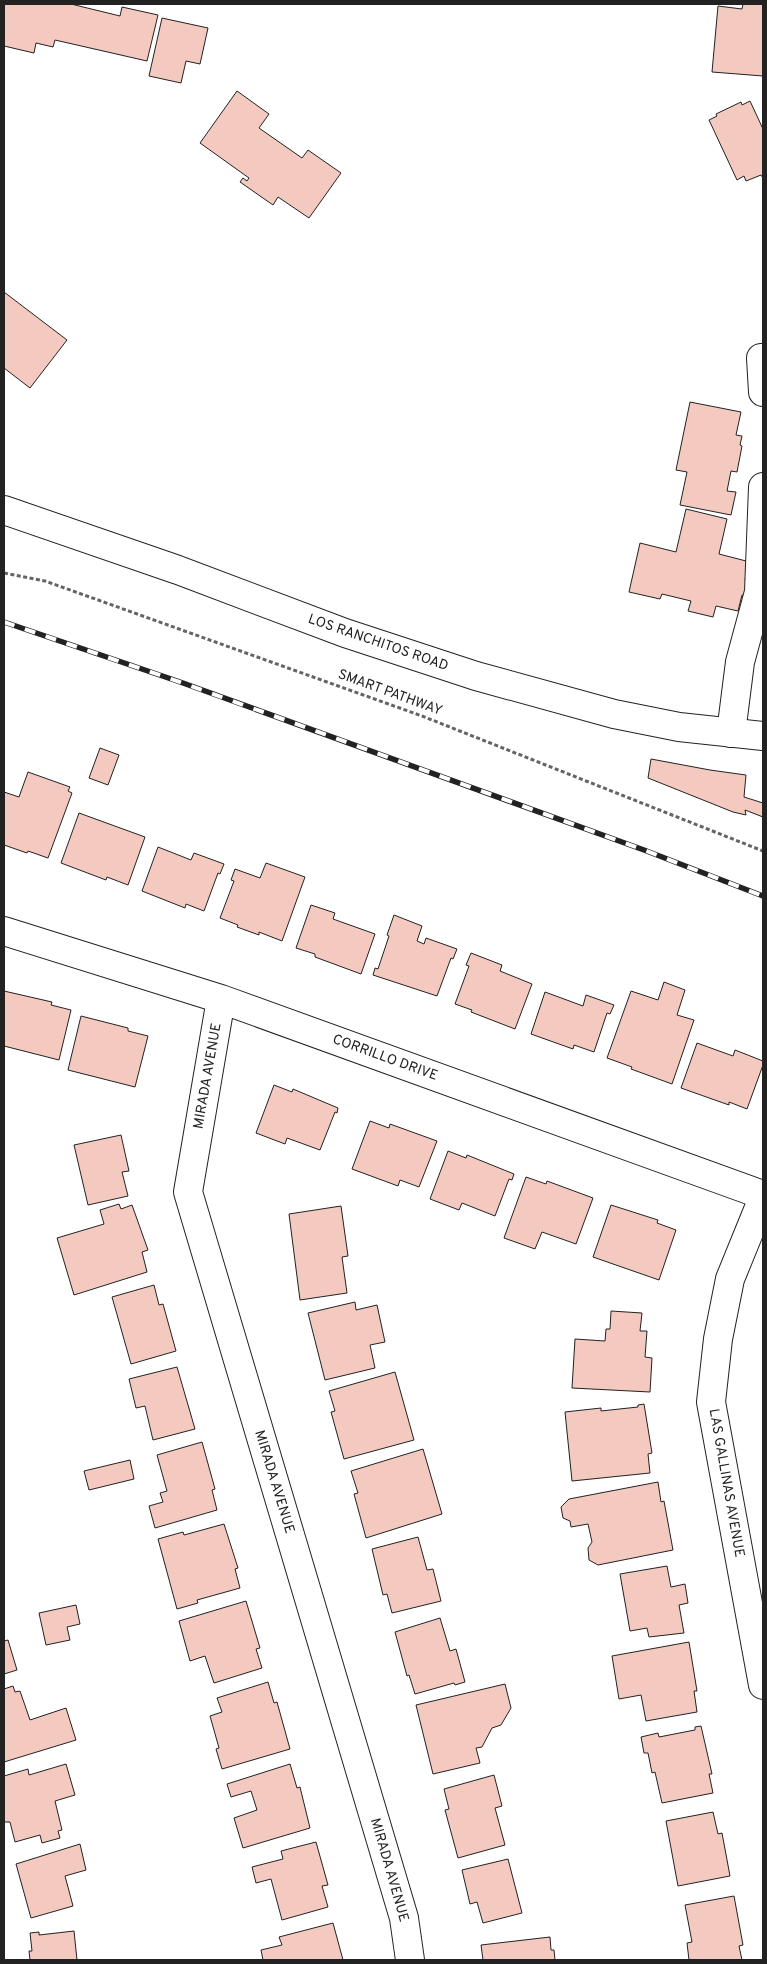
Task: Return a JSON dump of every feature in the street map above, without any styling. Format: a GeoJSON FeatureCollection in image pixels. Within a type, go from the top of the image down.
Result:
{"type":"FeatureCollection","features":[{"type":"Feature","properties":{"kind":"street"},"geometry":{"type":"LineString","coordinates":[[761,358],[763,392]]}},
{"type":"Feature","properties":{"kind":"street"},"geometry":{"type":"LineString","coordinates":[[731,733],[740,662],[759,592],[763,487]]}},
{"type":"Feature","properties":{"kind":"street","name":"LOS RANCHITOS ROAD"},"geometry":{"type":"LineString","coordinates":[[4,510],[178,570],[345,633],[476,676],[614,714],[680,727],[763,736]]}},
{"type":"Feature","properties":{"kind":"street","name":"CORRILLO DRIVE"},"geometry":{"type":"LineString","coordinates":[[4,931],[221,999],[763,1196]]}},
{"type":"Feature","properties":{"kind":"street","name":"MIRADA AVENUE"},"geometry":{"type":"LineString","coordinates":[[221,999],[188,1192],[404,1918],[410,1960]]}},
{"type":"Feature","properties":{"kind":"street","name":"LAS GALLINAS AVENUE"},"geometry":{"type":"LineString","coordinates":[[763,1196],[730,1279],[718,1339],[711,1402],[763,1685]]}},
{"type":"Feature","properties":{"kind":"path","name":"SMART PATHWAY"},"geometry":{"type":"LineString","coordinates":[[4,573],[45,581],[422,716],[763,851]]}},
{"type":"Feature","properties":{"kind":"building"},"geometry":{"type":"Polygon","coordinates":[[[4,4],[71,4],[120,16],[122,7],[158,15],[147,61],[55,40],[53,47],[36,43],[34,53],[4,46],[4,4]]]}},
{"type":"Feature","properties":{"kind":"building"},"geometry":{"type":"Polygon","coordinates":[[[743,4],[763,4],[763,76],[712,72],[718,6],[742,9],[743,4]]]}},
{"type":"Feature","properties":{"kind":"building"},"geometry":{"type":"Polygon","coordinates":[[[162,18],[208,28],[200,64],[186,61],[181,83],[149,76],[162,18]]]}},
{"type":"Feature","properties":{"kind":"building"},"geometry":{"type":"Polygon","coordinates":[[[237,91],[269,114],[259,128],[302,158],[308,150],[341,173],[309,218],[278,197],[273,205],[240,182],[243,178],[247,181],[249,178],[200,143],[237,91]]]}},
{"type":"Feature","properties":{"kind":"building"},"geometry":{"type":"Polygon","coordinates":[[[750,101],[763,129],[763,178],[761,175],[746,181],[744,176],[737,180],[709,120],[717,116],[716,114],[741,102],[742,105],[750,101]]]}},
{"type":"Feature","properties":{"kind":"building"},"geometry":{"type":"Polygon","coordinates":[[[4,292],[67,340],[30,388],[4,368],[4,292]]]}},
{"type":"Feature","properties":{"kind":"building"},"geometry":{"type":"Polygon","coordinates":[[[690,402],[741,412],[736,435],[742,436],[740,445],[742,446],[737,472],[731,471],[727,491],[736,492],[731,515],[680,505],[687,472],[676,470],[690,402]]]}},
{"type":"Feature","properties":{"kind":"building"},"geometry":{"type":"Polygon","coordinates":[[[686,509],[727,519],[719,554],[750,562],[745,580],[751,582],[747,596],[742,595],[738,611],[716,606],[713,617],[688,611],[691,601],[662,594],[660,599],[629,592],[640,543],[676,552],[686,509]]]}},
{"type":"Feature","properties":{"kind":"building"},"geometry":{"type":"Polygon","coordinates":[[[100,748],[119,755],[108,785],[89,778],[100,748]]]}},
{"type":"Feature","properties":{"kind":"building"},"geometry":{"type":"Polygon","coordinates":[[[651,759],[746,775],[744,797],[763,803],[763,817],[745,810],[746,815],[733,812],[648,778],[651,759]]]}},
{"type":"Feature","properties":{"kind":"building"},"geometry":{"type":"Polygon","coordinates":[[[28,772],[70,787],[68,791],[72,793],[48,858],[4,845],[4,792],[19,797],[28,772]]]}},
{"type":"Feature","properties":{"kind":"building"},"geometry":{"type":"Polygon","coordinates":[[[79,813],[145,837],[128,885],[107,877],[106,880],[61,863],[79,813]]]}},
{"type":"Feature","properties":{"kind":"building"},"geometry":{"type":"Polygon","coordinates":[[[158,847],[191,860],[194,853],[224,864],[220,874],[218,873],[204,911],[186,904],[185,908],[142,891],[158,847]]]}},
{"type":"Feature","properties":{"kind":"building"},"geometry":{"type":"Polygon","coordinates":[[[266,863],[305,877],[282,941],[259,932],[259,935],[237,927],[238,925],[220,918],[234,881],[231,880],[235,869],[260,878],[266,863]]]}},
{"type":"Feature","properties":{"kind":"building"},"geometry":{"type":"Polygon","coordinates":[[[311,905],[335,913],[333,919],[375,934],[361,974],[296,948],[311,905]]]}},
{"type":"Feature","properties":{"kind":"building"},"geometry":{"type":"Polygon","coordinates":[[[394,915],[422,926],[417,941],[424,944],[426,938],[457,949],[453,959],[451,958],[437,996],[373,975],[375,968],[378,969],[394,915]]]}},
{"type":"Feature","properties":{"kind":"building"},"geometry":{"type":"Polygon","coordinates":[[[471,953],[502,965],[500,971],[532,984],[515,1029],[455,1004],[469,966],[466,965],[471,953]]]}},
{"type":"Feature","properties":{"kind":"building"},"geometry":{"type":"Polygon","coordinates":[[[664,982],[685,990],[677,1015],[694,1020],[672,1084],[607,1058],[631,991],[658,1000],[664,982]]]}},
{"type":"Feature","properties":{"kind":"building"},"geometry":{"type":"Polygon","coordinates":[[[4,991],[52,1002],[51,1005],[71,1010],[59,1060],[4,1046],[4,991]]]}},
{"type":"Feature","properties":{"kind":"building"},"geometry":{"type":"Polygon","coordinates":[[[545,992],[583,1006],[586,995],[614,1005],[610,1014],[607,1013],[594,1052],[574,1045],[573,1049],[531,1034],[545,992]]]}},
{"type":"Feature","properties":{"kind":"building"},"geometry":{"type":"Polygon","coordinates":[[[81,1016],[128,1028],[128,1031],[148,1036],[135,1087],[68,1070],[81,1016]]]}},
{"type":"Feature","properties":{"kind":"building"},"geometry":{"type":"Polygon","coordinates":[[[697,1043],[733,1056],[735,1050],[763,1061],[747,1109],[729,1102],[729,1105],[681,1088],[697,1043]]]}},
{"type":"Feature","properties":{"kind":"building"},"geometry":{"type":"Polygon","coordinates":[[[274,1085],[292,1092],[293,1089],[338,1108],[320,1150],[287,1138],[285,1144],[256,1133],[274,1085]]]}},
{"type":"Feature","properties":{"kind":"building"},"geometry":{"type":"Polygon","coordinates":[[[370,1121],[389,1128],[390,1124],[437,1141],[419,1187],[400,1180],[398,1186],[352,1169],[370,1121]]]}},
{"type":"Feature","properties":{"kind":"building"},"geometry":{"type":"Polygon","coordinates":[[[121,1135],[129,1171],[122,1172],[128,1196],[88,1205],[74,1145],[121,1135]]]}},
{"type":"Feature","properties":{"kind":"building"},"geometry":{"type":"Polygon","coordinates":[[[448,1151],[466,1158],[467,1155],[514,1174],[512,1180],[509,1179],[495,1216],[462,1203],[459,1210],[430,1199],[448,1151]]]}},
{"type":"Feature","properties":{"kind":"building"},"geometry":{"type":"Polygon","coordinates":[[[526,1177],[546,1184],[547,1181],[593,1198],[576,1244],[542,1232],[535,1249],[504,1238],[526,1177]]]}},
{"type":"Feature","properties":{"kind":"building"},"geometry":{"type":"Polygon","coordinates":[[[119,1204],[121,1209],[132,1205],[148,1250],[142,1252],[147,1272],[74,1295],[57,1238],[104,1224],[100,1210],[119,1204]]]}},
{"type":"Feature","properties":{"kind":"building"},"geometry":{"type":"Polygon","coordinates":[[[611,1205],[658,1220],[657,1223],[676,1230],[659,1280],[593,1257],[611,1205]]]}},
{"type":"Feature","properties":{"kind":"building"},"geometry":{"type":"Polygon","coordinates":[[[341,1206],[348,1256],[342,1257],[347,1293],[300,1300],[289,1214],[341,1206]]]}},
{"type":"Feature","properties":{"kind":"building"},"geometry":{"type":"Polygon","coordinates":[[[154,1285],[159,1305],[163,1304],[176,1351],[131,1364],[112,1297],[154,1285]]]}},
{"type":"Feature","properties":{"kind":"building"},"geometry":{"type":"Polygon","coordinates":[[[355,1302],[356,1310],[377,1305],[385,1342],[370,1345],[375,1368],[325,1380],[308,1313],[355,1302]]]}},
{"type":"Feature","properties":{"kind":"building"},"geometry":{"type":"Polygon","coordinates":[[[611,1311],[642,1313],[640,1331],[647,1331],[645,1357],[652,1358],[650,1392],[572,1388],[575,1339],[605,1341],[606,1329],[610,1329],[611,1311]]]}},
{"type":"Feature","properties":{"kind":"building"},"geometry":{"type":"Polygon","coordinates":[[[177,1367],[195,1429],[153,1440],[145,1406],[136,1408],[129,1379],[177,1367]]]}},
{"type":"Feature","properties":{"kind":"building"},"geometry":{"type":"Polygon","coordinates":[[[395,1372],[414,1440],[344,1459],[331,1412],[335,1411],[329,1391],[395,1372]]]}},
{"type":"Feature","properties":{"kind":"building"},"geometry":{"type":"Polygon","coordinates":[[[644,1404],[652,1453],[648,1454],[650,1473],[572,1481],[565,1412],[601,1408],[601,1411],[638,1407],[638,1405],[644,1404]]]}},
{"type":"Feature","properties":{"kind":"building"},"geometry":{"type":"Polygon","coordinates":[[[202,1442],[215,1489],[212,1490],[217,1510],[155,1528],[149,1506],[163,1502],[160,1493],[167,1491],[157,1455],[202,1442]]]}},
{"type":"Feature","properties":{"kind":"building"},"geometry":{"type":"Polygon","coordinates":[[[423,1449],[442,1514],[366,1538],[354,1494],[358,1493],[351,1471],[423,1449]]]}},
{"type":"Feature","properties":{"kind":"building"},"geometry":{"type":"Polygon","coordinates":[[[130,1460],[134,1479],[89,1490],[84,1471],[130,1460]]]}},
{"type":"Feature","properties":{"kind":"building"},"geometry":{"type":"Polygon","coordinates":[[[658,1482],[661,1502],[664,1501],[673,1550],[598,1565],[589,1560],[588,1548],[592,1542],[588,1524],[571,1527],[570,1521],[563,1518],[561,1507],[569,1499],[658,1482]]]}},
{"type":"Feature","properties":{"kind":"building"},"geometry":{"type":"Polygon","coordinates":[[[224,1524],[238,1568],[235,1569],[240,1588],[197,1600],[198,1603],[177,1609],[158,1539],[183,1532],[184,1535],[224,1524]]]}},
{"type":"Feature","properties":{"kind":"building"},"geometry":{"type":"Polygon","coordinates":[[[418,1537],[427,1570],[433,1569],[441,1601],[392,1613],[387,1594],[383,1595],[372,1549],[418,1537]]]}},
{"type":"Feature","properties":{"kind":"building"},"geometry":{"type":"Polygon","coordinates":[[[667,1566],[671,1587],[685,1584],[688,1603],[679,1605],[684,1633],[649,1637],[647,1628],[630,1631],[620,1574],[667,1566]]]}},
{"type":"Feature","properties":{"kind":"building"},"geometry":{"type":"Polygon","coordinates":[[[246,1601],[260,1648],[256,1649],[262,1668],[214,1683],[205,1656],[190,1661],[179,1621],[246,1601]]]}},
{"type":"Feature","properties":{"kind":"building"},"geometry":{"type":"Polygon","coordinates":[[[76,1605],[80,1624],[67,1627],[70,1640],[46,1645],[39,1613],[76,1605]]]}},
{"type":"Feature","properties":{"kind":"building"},"geometry":{"type":"Polygon","coordinates":[[[440,1618],[450,1651],[456,1649],[465,1682],[455,1685],[454,1683],[415,1694],[409,1675],[407,1676],[395,1632],[440,1618]]]}},
{"type":"Feature","properties":{"kind":"building"},"geometry":{"type":"Polygon","coordinates":[[[8,1640],[17,1670],[4,1674],[4,1641],[8,1640]]]}},
{"type":"Feature","properties":{"kind":"building"},"geometry":{"type":"Polygon","coordinates":[[[689,1642],[697,1691],[694,1691],[697,1712],[646,1721],[641,1695],[619,1699],[612,1656],[689,1642]]]}},
{"type":"Feature","properties":{"kind":"building"},"geometry":{"type":"Polygon","coordinates":[[[268,1682],[274,1703],[277,1702],[290,1749],[222,1769],[216,1749],[219,1748],[210,1716],[222,1712],[217,1698],[268,1682]]]}},
{"type":"Feature","properties":{"kind":"building"},"geometry":{"type":"Polygon","coordinates":[[[505,1684],[511,1708],[501,1725],[492,1728],[482,1747],[476,1748],[480,1763],[433,1774],[416,1705],[505,1684]]]}},
{"type":"Feature","properties":{"kind":"building"},"geometry":{"type":"Polygon","coordinates":[[[13,1686],[15,1692],[20,1691],[30,1720],[66,1708],[76,1740],[4,1762],[4,1689],[13,1686]]]}},
{"type":"Feature","properties":{"kind":"building"},"geometry":{"type":"Polygon","coordinates":[[[701,1726],[712,1774],[709,1774],[713,1793],[662,1803],[655,1772],[652,1773],[648,1753],[644,1753],[641,1737],[658,1733],[659,1737],[695,1730],[695,1727],[701,1726]]]}},
{"type":"Feature","properties":{"kind":"building"},"geometry":{"type":"Polygon","coordinates":[[[66,1764],[75,1795],[55,1801],[62,1830],[58,1831],[60,1838],[42,1843],[40,1835],[15,1842],[10,1822],[4,1822],[4,1776],[28,1769],[29,1775],[66,1764]]]}},
{"type":"Feature","properties":{"kind":"building"},"geometry":{"type":"Polygon","coordinates":[[[290,1764],[297,1788],[300,1787],[310,1828],[243,1848],[234,1818],[257,1810],[251,1791],[231,1797],[227,1784],[290,1764]]]}},
{"type":"Feature","properties":{"kind":"building"},"geometry":{"type":"Polygon","coordinates":[[[494,1775],[502,1806],[495,1808],[505,1845],[458,1858],[445,1810],[449,1809],[444,1789],[494,1775]]]}},
{"type":"Feature","properties":{"kind":"building"},"geometry":{"type":"Polygon","coordinates":[[[713,1812],[718,1834],[722,1833],[730,1876],[678,1886],[666,1821],[713,1812]]]}},
{"type":"Feature","properties":{"kind":"building"},"geometry":{"type":"Polygon","coordinates":[[[316,1842],[328,1885],[322,1886],[328,1907],[282,1920],[271,1879],[256,1883],[252,1867],[283,1859],[281,1851],[316,1842]]]}},
{"type":"Feature","properties":{"kind":"building"},"geometry":{"type":"Polygon","coordinates":[[[80,1844],[86,1870],[65,1876],[73,1906],[31,1918],[16,1864],[80,1844]]]}},
{"type":"Feature","properties":{"kind":"building"},"geometry":{"type":"Polygon","coordinates":[[[508,1859],[522,1913],[483,1923],[477,1902],[470,1904],[462,1870],[508,1859]]]}},
{"type":"Feature","properties":{"kind":"building"},"geometry":{"type":"Polygon","coordinates":[[[734,1896],[743,1945],[739,1946],[742,1960],[689,1960],[687,1943],[692,1942],[685,1905],[734,1896]]]}},
{"type":"Feature","properties":{"kind":"building"},"geometry":{"type":"Polygon","coordinates":[[[333,1923],[343,1960],[263,1960],[261,1950],[282,1945],[279,1937],[333,1923]]]}},
{"type":"Feature","properties":{"kind":"building"},"geometry":{"type":"Polygon","coordinates":[[[74,1931],[77,1960],[30,1960],[29,1951],[32,1951],[30,1933],[39,1932],[39,1935],[74,1931]]]}},
{"type":"Feature","properties":{"kind":"building"},"geometry":{"type":"Polygon","coordinates":[[[550,1937],[551,1950],[554,1950],[555,1960],[483,1960],[481,1945],[550,1937]]]}},
{"type":"Feature","properties":{"kind":"railway"},"geometry":{"type":"LineString","coordinates":[[4,622],[183,683],[644,850],[763,896]]}}]}
